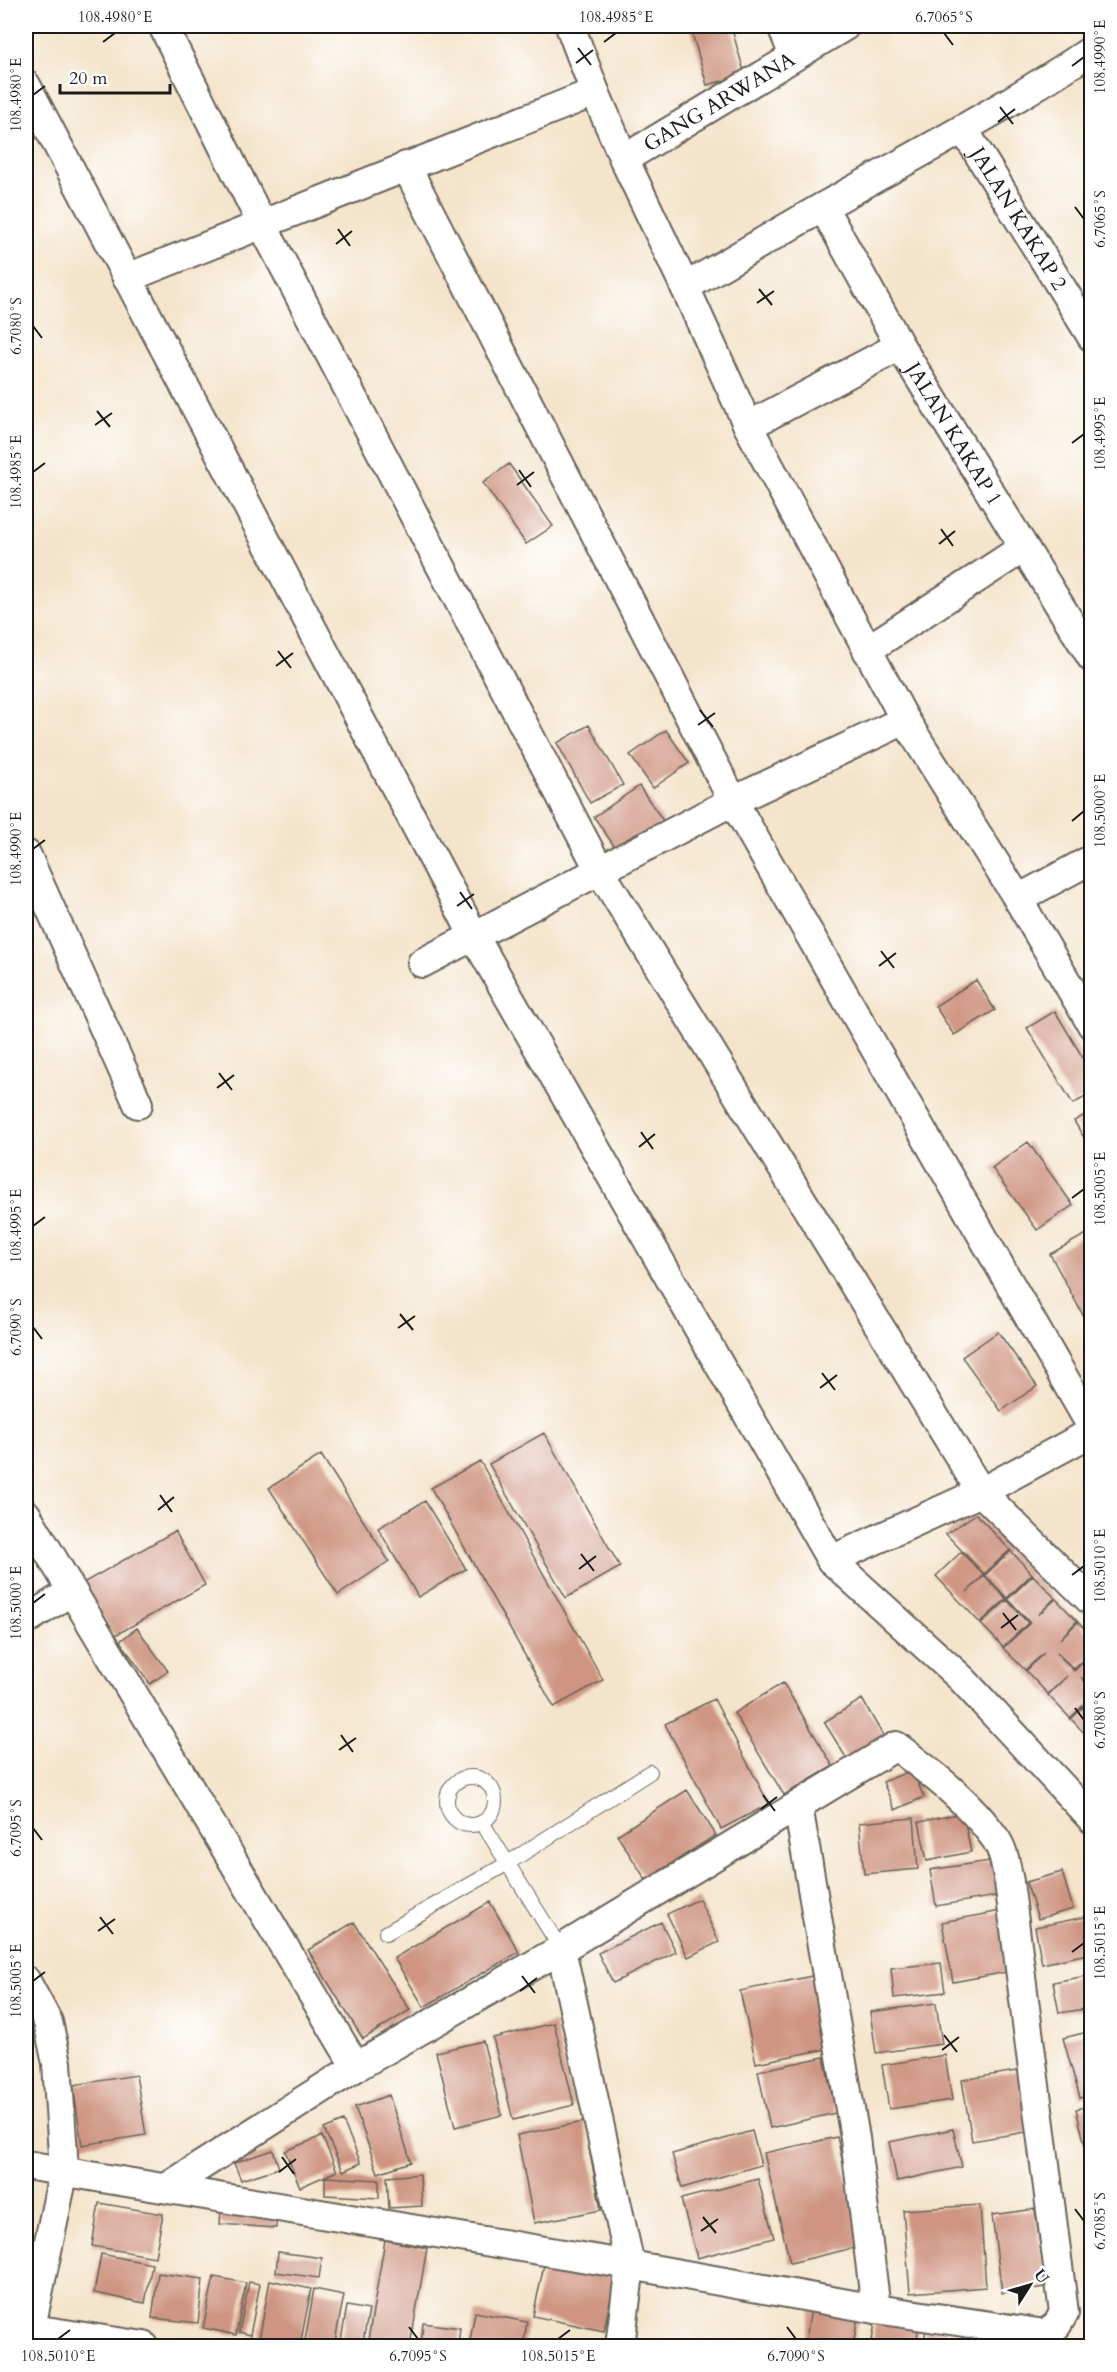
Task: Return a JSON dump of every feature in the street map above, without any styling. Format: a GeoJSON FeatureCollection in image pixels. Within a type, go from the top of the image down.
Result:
{"type":"FeatureCollection","features":[{"type":"Feature","properties":{"kind":"street"},"geometry":{"type":"LineString","coordinates":[[163,26],[262,224],[599,869],[981,1492],[1092,1602]]}},
{"type":"Feature","properties":{"kind":"street"},"geometry":{"type":"LineString","coordinates":[[570,26],[624,159],[748,426],[905,720],[1018,899],[1092,1025]]}},
{"type":"Feature","properties":{"kind":"street"},"geometry":{"type":"LineString","coordinates":[[782,26],[794,56]]}},
{"type":"Feature","properties":{"kind":"street","name":"GANG ARWANA"},"geometry":{"type":"LineString","coordinates":[[624,159],[845,26]]}},
{"type":"Feature","properties":{"kind":"street"},"geometry":{"type":"LineString","coordinates":[[685,287],[964,129],[1041,84],[1092,50]]}},
{"type":"Feature","properties":{"kind":"street"},"geometry":{"type":"LineString","coordinates":[[26,85],[474,936],[831,1560],[962,1679],[1092,1819]]}},
{"type":"Feature","properties":{"kind":"street"},"geometry":{"type":"LineString","coordinates":[[127,278],[595,92]]}},
{"type":"Feature","properties":{"kind":"street","name":"JALAN KAKAP 2"},"geometry":{"type":"LineString","coordinates":[[964,129],[1092,337]]}},
{"type":"Feature","properties":{"kind":"street"},"geometry":{"type":"LineString","coordinates":[[406,166],[733,801],[1092,1427]]}},
{"type":"Feature","properties":{"kind":"street","name":"JALAN KAKAP 1"},"geometry":{"type":"LineString","coordinates":[[823,207],[900,346],[1092,658]]}},
{"type":"Feature","properties":{"kind":"street"},"geometry":{"type":"LineString","coordinates":[[748,426],[900,346]]}},
{"type":"Feature","properties":{"kind":"street"},"geometry":{"type":"LineString","coordinates":[[867,650],[1023,548]]}},
{"type":"Feature","properties":{"kind":"street"},"geometry":{"type":"LineString","coordinates":[[422,963],[733,801],[905,720]]}},
{"type":"Feature","properties":{"kind":"street"},"geometry":{"type":"LineString","coordinates":[[26,854],[138,1104]]}},
{"type":"Feature","properties":{"kind":"street"},"geometry":{"type":"LineString","coordinates":[[1018,899],[1092,859]]}},
{"type":"Feature","properties":{"kind":"street"},"geometry":{"type":"LineString","coordinates":[[831,1560],[981,1492],[1092,1432]]}},
{"type":"Feature","properties":{"kind":"street"},"geometry":{"type":"LineString","coordinates":[[26,1514],[356,2067]]}},
{"type":"Feature","properties":{"kind":"street"},"geometry":{"type":"LineString","coordinates":[[26,1620],[72,1591]]}},
{"type":"Feature","properties":{"kind":"street"},"geometry":{"type":"LineString","coordinates":[[26,2164],[166,2188],[630,2265],[876,2309],[1045,2334],[1057,2325],[1064,2313],[1009,1882],[1004,1858],[996,1838],[952,1790],[896,1746],[561,1949],[356,2067],[166,2188]]}},
{"type":"Feature","properties":{"kind":"street"},"geometry":{"type":"LineString","coordinates":[[798,1806],[855,2138],[876,2309]]}},
{"type":"Feature","properties":{"kind":"street"},"geometry":{"type":"LineString","coordinates":[[561,1949],[630,2265],[620,2346]]}},
{"type":"Feature","properties":{"kind":"street"},"geometry":{"type":"LineString","coordinates":[[26,1981],[48,2022],[57,2063],[64,2170],[27,2334],[144,2346]]}},
{"type":"Feature","properties":{"kind":"lane"},"geometry":{"type":"LineString","coordinates":[[386,1933],[508,1863],[650,1772]]}},
{"type":"Feature","properties":{"kind":"lane"},"geometry":{"type":"LineString","coordinates":[[483,1824],[561,1949]]}},
{"type":"Feature","properties":{"kind":"building"},"geometry":{"type":"Polygon","coordinates":[[[690,26],[731,26],[745,75],[707,85],[690,26]]]}},
{"type":"Feature","properties":{"kind":"building"},"geometry":{"type":"Polygon","coordinates":[[[509,464],[553,526],[526,544],[483,483],[509,464]]]}},
{"type":"Feature","properties":{"kind":"building"},"geometry":{"type":"Polygon","coordinates":[[[589,725],[623,785],[590,803],[557,743],[589,725]]]}},
{"type":"Feature","properties":{"kind":"building"},"geometry":{"type":"Polygon","coordinates":[[[666,730],[689,763],[653,788],[630,755],[666,730]]]}},
{"type":"Feature","properties":{"kind":"building"},"geometry":{"type":"Polygon","coordinates":[[[639,786],[664,822],[619,853],[594,817],[639,786]]]}},
{"type":"Feature","properties":{"kind":"building"},"geometry":{"type":"Polygon","coordinates":[[[976,980],[995,1010],[954,1035],[935,1006],[976,980]]]}},
{"type":"Feature","properties":{"kind":"building"},"geometry":{"type":"Polygon","coordinates":[[[1055,1011],[1092,1073],[1092,1093],[1073,1104],[1027,1028],[1055,1011]]]}},
{"type":"Feature","properties":{"kind":"building"},"geometry":{"type":"Polygon","coordinates":[[[1092,1111],[1092,1151],[1074,1121],[1092,1111]]]}},
{"type":"Feature","properties":{"kind":"building"},"geometry":{"type":"Polygon","coordinates":[[[1028,1142],[1073,1205],[1037,1230],[992,1168],[1028,1142]]]}},
{"type":"Feature","properties":{"kind":"building"},"geometry":{"type":"Polygon","coordinates":[[[1090,1232],[1092,1310],[1083,1315],[1050,1254],[1090,1232]]]}},
{"type":"Feature","properties":{"kind":"building"},"geometry":{"type":"Polygon","coordinates":[[[998,1332],[1037,1386],[1001,1411],[962,1357],[998,1332]]]}},
{"type":"Feature","properties":{"kind":"building"},"geometry":{"type":"Polygon","coordinates":[[[544,1433],[620,1567],[566,1598],[489,1464],[544,1433]]]}},
{"type":"Feature","properties":{"kind":"building"},"geometry":{"type":"Polygon","coordinates":[[[321,1455],[389,1561],[338,1595],[269,1488],[321,1455]]]}},
{"type":"Feature","properties":{"kind":"building"},"geometry":{"type":"Polygon","coordinates":[[[480,1461],[603,1680],[554,1707],[431,1488],[480,1461]]]}},
{"type":"Feature","properties":{"kind":"building"},"geometry":{"type":"Polygon","coordinates":[[[425,1501],[466,1569],[418,1597],[378,1528],[425,1501]]]}},
{"type":"Feature","properties":{"kind":"building"},"geometry":{"type":"Polygon","coordinates":[[[976,1514],[1010,1550],[984,1574],[946,1534],[976,1514]]]}},
{"type":"Feature","properties":{"kind":"building"},"geometry":{"type":"Polygon","coordinates":[[[175,1531],[205,1585],[114,1636],[83,1583],[175,1531]]]}},
{"type":"Feature","properties":{"kind":"building"},"geometry":{"type":"Polygon","coordinates":[[[1011,1551],[1032,1574],[1007,1598],[985,1575],[1011,1551]]]}},
{"type":"Feature","properties":{"kind":"building"},"geometry":{"type":"Polygon","coordinates":[[[961,1552],[984,1575],[967,1592],[984,1576],[1006,1599],[980,1623],[936,1576],[961,1552]]]}},
{"type":"Feature","properties":{"kind":"building"},"geometry":{"type":"Polygon","coordinates":[[[1033,1575],[1055,1598],[1038,1615],[1056,1599],[1077,1621],[1060,1639],[1078,1622],[1092,1637],[1092,1653],[1074,1669],[1057,1653],[1074,1671],[1092,1654],[1092,1688],[1081,1677],[1092,1689],[1092,1697],[1070,1718],[1048,1695],[1067,1676],[1048,1694],[1026,1671],[1044,1653],[1025,1670],[1003,1648],[1030,1623],[1008,1599],[1033,1575]]]}},
{"type":"Feature","properties":{"kind":"building"},"geometry":{"type":"Polygon","coordinates":[[[1007,1600],[1028,1623],[1003,1647],[981,1624],[1007,1600]]]}},
{"type":"Feature","properties":{"kind":"building"},"geometry":{"type":"Polygon","coordinates":[[[137,1628],[168,1671],[150,1684],[120,1641],[137,1628]]]}},
{"type":"Feature","properties":{"kind":"building"},"geometry":{"type":"Polygon","coordinates":[[[783,1683],[833,1766],[784,1795],[734,1713],[783,1683]]]}},
{"type":"Feature","properties":{"kind":"building"},"geometry":{"type":"Polygon","coordinates":[[[714,1699],[769,1804],[721,1829],[665,1724],[714,1699]]]}},
{"type":"Feature","properties":{"kind":"building"},"geometry":{"type":"Polygon","coordinates":[[[862,1699],[884,1737],[847,1759],[824,1722],[862,1699]]]}},
{"type":"Feature","properties":{"kind":"building"},"geometry":{"type":"Polygon","coordinates":[[[1092,1699],[1092,1741],[1071,1719],[1092,1699]]]}},
{"type":"Feature","properties":{"kind":"building"},"geometry":{"type":"Polygon","coordinates":[[[912,1770],[924,1797],[895,1810],[883,1782],[912,1770]]]}},
{"type":"Feature","properties":{"kind":"building"},"geometry":{"type":"Polygon","coordinates":[[[687,1790],[716,1835],[646,1880],[617,1835],[687,1790]]]}},
{"type":"Feature","properties":{"kind":"building"},"geometry":{"type":"Polygon","coordinates":[[[963,1813],[971,1852],[927,1861],[919,1822],[963,1813]]]}},
{"type":"Feature","properties":{"kind":"building"},"geometry":{"type":"Polygon","coordinates":[[[914,1818],[918,1869],[864,1874],[859,1823],[914,1818]]]}},
{"type":"Feature","properties":{"kind":"building"},"geometry":{"type":"Polygon","coordinates":[[[996,1860],[1003,1895],[936,1906],[930,1870],[996,1860]]]}},
{"type":"Feature","properties":{"kind":"building"},"geometry":{"type":"Polygon","coordinates":[[[1062,1872],[1073,1909],[1038,1919],[1026,1882],[1062,1872]]]}},
{"type":"Feature","properties":{"kind":"building"},"geometry":{"type":"Polygon","coordinates":[[[699,1899],[719,1942],[688,1957],[667,1914],[699,1899]]]}},
{"type":"Feature","properties":{"kind":"building"},"geometry":{"type":"Polygon","coordinates":[[[490,1902],[519,1952],[424,2007],[394,1958],[490,1902]]]}},
{"type":"Feature","properties":{"kind":"building"},"geometry":{"type":"Polygon","coordinates":[[[1001,1911],[1012,1971],[953,1982],[942,1922],[1001,1911]]]}},
{"type":"Feature","properties":{"kind":"building"},"geometry":{"type":"Polygon","coordinates":[[[1090,1916],[1092,1953],[1042,1964],[1035,1927],[1090,1916]]]}},
{"type":"Feature","properties":{"kind":"building"},"geometry":{"type":"Polygon","coordinates":[[[354,1922],[410,2010],[363,2039],[308,1950],[354,1922]]]}},
{"type":"Feature","properties":{"kind":"building"},"geometry":{"type":"Polygon","coordinates":[[[661,1922],[676,1952],[613,1983],[598,1953],[661,1922]]]}},
{"type":"Feature","properties":{"kind":"building"},"geometry":{"type":"Polygon","coordinates":[[[941,1963],[945,1992],[894,1998],[891,1968],[941,1963]]]}},
{"type":"Feature","properties":{"kind":"building"},"geometry":{"type":"Polygon","coordinates":[[[1092,1975],[1092,2008],[1059,2013],[1053,1982],[1092,1975]]]}},
{"type":"Feature","properties":{"kind":"building"},"geometry":{"type":"Polygon","coordinates":[[[812,1976],[827,2049],[756,2063],[740,1991],[812,1976]]]}},
{"type":"Feature","properties":{"kind":"building"},"geometry":{"type":"Polygon","coordinates":[[[936,2003],[942,2044],[876,2053],[870,2012],[936,2003]]]}},
{"type":"Feature","properties":{"kind":"building"},"geometry":{"type":"Polygon","coordinates":[[[554,2023],[574,2105],[513,2120],[493,2038],[554,2023]]]}},
{"type":"Feature","properties":{"kind":"building"},"geometry":{"type":"Polygon","coordinates":[[[1092,2031],[1092,2095],[1080,2098],[1063,2038],[1092,2031]]]}},
{"type":"Feature","properties":{"kind":"building"},"geometry":{"type":"Polygon","coordinates":[[[483,2041],[502,2115],[455,2127],[436,2052],[483,2041]]]}},
{"type":"Feature","properties":{"kind":"building"},"geometry":{"type":"Polygon","coordinates":[[[945,2055],[952,2100],[889,2109],[882,2065],[945,2055]]]}},
{"type":"Feature","properties":{"kind":"building"},"geometry":{"type":"Polygon","coordinates":[[[824,2057],[836,2113],[770,2128],[758,2071],[824,2057]]]}},
{"type":"Feature","properties":{"kind":"building"},"geometry":{"type":"Polygon","coordinates":[[[1028,2069],[1038,2130],[972,2141],[962,2080],[1028,2069]]]}},
{"type":"Feature","properties":{"kind":"building"},"geometry":{"type":"Polygon","coordinates":[[[136,2075],[146,2135],[82,2145],[73,2085],[136,2075]]]}},
{"type":"Feature","properties":{"kind":"building"},"geometry":{"type":"Polygon","coordinates":[[[389,2095],[411,2162],[378,2173],[355,2107],[389,2095]]]}},
{"type":"Feature","properties":{"kind":"building"},"geometry":{"type":"Polygon","coordinates":[[[1092,2105],[1092,2169],[1091,2169],[1076,2109],[1092,2105]]]}},
{"type":"Feature","properties":{"kind":"building"},"geometry":{"type":"Polygon","coordinates":[[[343,2121],[361,2163],[343,2171],[324,2129],[343,2121]]]}},
{"type":"Feature","properties":{"kind":"building"},"geometry":{"type":"Polygon","coordinates":[[[584,2122],[601,2210],[534,2223],[517,2135],[584,2122]]]}},
{"type":"Feature","properties":{"kind":"building"},"geometry":{"type":"Polygon","coordinates":[[[953,2129],[962,2167],[897,2181],[889,2142],[953,2129]]]}},
{"type":"Feature","properties":{"kind":"building"},"geometry":{"type":"Polygon","coordinates":[[[752,2131],[761,2165],[682,2188],[672,2154],[752,2131]]]}},
{"type":"Feature","properties":{"kind":"building"},"geometry":{"type":"Polygon","coordinates":[[[322,2136],[337,2171],[300,2187],[285,2151],[322,2136]]]}},
{"type":"Feature","properties":{"kind":"building"},"geometry":{"type":"Polygon","coordinates":[[[837,2137],[862,2246],[790,2263],[764,2153],[837,2137]]]}},
{"type":"Feature","properties":{"kind":"building"},"geometry":{"type":"Polygon","coordinates":[[[273,2150],[279,2168],[241,2180],[234,2163],[273,2150]]]}},
{"type":"Feature","properties":{"kind":"building"},"geometry":{"type":"Polygon","coordinates":[[[420,2174],[422,2206],[389,2208],[387,2177],[420,2174]]]}},
{"type":"Feature","properties":{"kind":"building"},"geometry":{"type":"Polygon","coordinates":[[[325,2177],[379,2180],[379,2198],[325,2195],[325,2177]]]}},
{"type":"Feature","properties":{"kind":"building"},"geometry":{"type":"Polygon","coordinates":[[[758,2179],[774,2238],[697,2258],[681,2199],[758,2179]]]}},
{"type":"Feature","properties":{"kind":"building"},"geometry":{"type":"Polygon","coordinates":[[[99,2203],[163,2214],[155,2257],[92,2246],[99,2203]]]}},
{"type":"Feature","properties":{"kind":"building"},"geometry":{"type":"Polygon","coordinates":[[[980,2205],[986,2287],[910,2293],[903,2210],[980,2205]]]}},
{"type":"Feature","properties":{"kind":"building"},"geometry":{"type":"Polygon","coordinates":[[[221,2208],[277,2211],[276,2228],[220,2224],[221,2208]]]}},
{"type":"Feature","properties":{"kind":"building"},"geometry":{"type":"Polygon","coordinates":[[[1035,2209],[1046,2287],[1002,2293],[992,2215],[1035,2209]]]}},
{"type":"Feature","properties":{"kind":"building"},"geometry":{"type":"Polygon","coordinates":[[[385,2240],[427,2248],[410,2346],[367,2346],[385,2240]]]}},
{"type":"Feature","properties":{"kind":"building"},"geometry":{"type":"Polygon","coordinates":[[[278,2252],[322,2258],[319,2278],[276,2272],[278,2252]]]}},
{"type":"Feature","properties":{"kind":"building"},"geometry":{"type":"Polygon","coordinates":[[[101,2254],[152,2264],[145,2303],[94,2293],[101,2254]]]}},
{"type":"Feature","properties":{"kind":"building"},"geometry":{"type":"Polygon","coordinates":[[[546,2256],[616,2271],[604,2331],[533,2316],[546,2256]]]}},
{"type":"Feature","properties":{"kind":"building"},"geometry":{"type":"Polygon","coordinates":[[[158,2273],[203,2279],[198,2323],[152,2318],[158,2273]]]}},
{"type":"Feature","properties":{"kind":"building"},"geometry":{"type":"Polygon","coordinates":[[[214,2277],[246,2283],[236,2335],[203,2328],[214,2277]]]}},
{"type":"Feature","properties":{"kind":"building"},"geometry":{"type":"Polygon","coordinates":[[[270,2280],[311,2289],[300,2346],[259,2340],[270,2280]]]}},
{"type":"Feature","properties":{"kind":"building"},"geometry":{"type":"Polygon","coordinates":[[[249,2282],[260,2284],[250,2335],[239,2332],[249,2282]]]}},
{"type":"Feature","properties":{"kind":"building"},"geometry":{"type":"Polygon","coordinates":[[[314,2289],[344,2295],[334,2346],[304,2346],[314,2289]]]}},
{"type":"Feature","properties":{"kind":"building"},"geometry":{"type":"Polygon","coordinates":[[[347,2306],[369,2310],[362,2346],[340,2346],[347,2306]]]}},
{"type":"Feature","properties":{"kind":"building"},"geometry":{"type":"Polygon","coordinates":[[[811,2308],[858,2317],[853,2346],[805,2346],[811,2308]]]}},
{"type":"Feature","properties":{"kind":"building"},"geometry":{"type":"Polygon","coordinates":[[[475,2312],[527,2322],[523,2346],[469,2346],[475,2312]]]}},
{"type":"Feature","properties":{"kind":"building"},"geometry":{"type":"Polygon","coordinates":[[[876,2317],[919,2324],[916,2346],[871,2346],[876,2317]]]}},
{"type":"Feature","properties":{"kind":"building"},"geometry":{"type":"Polygon","coordinates":[[[423,2323],[460,2328],[458,2346],[421,2346],[423,2323]]]}},
{"type":"Feature","properties":{"kind":"building"},"geometry":{"type":"Polygon","coordinates":[[[926,2329],[963,2335],[961,2346],[923,2346],[926,2329]]]}},
{"type":"Feature","properties":{"kind":"building"},"geometry":{"type":"Polygon","coordinates":[[[969,2333],[994,2336],[993,2346],[967,2346],[969,2333]]]}}]}
